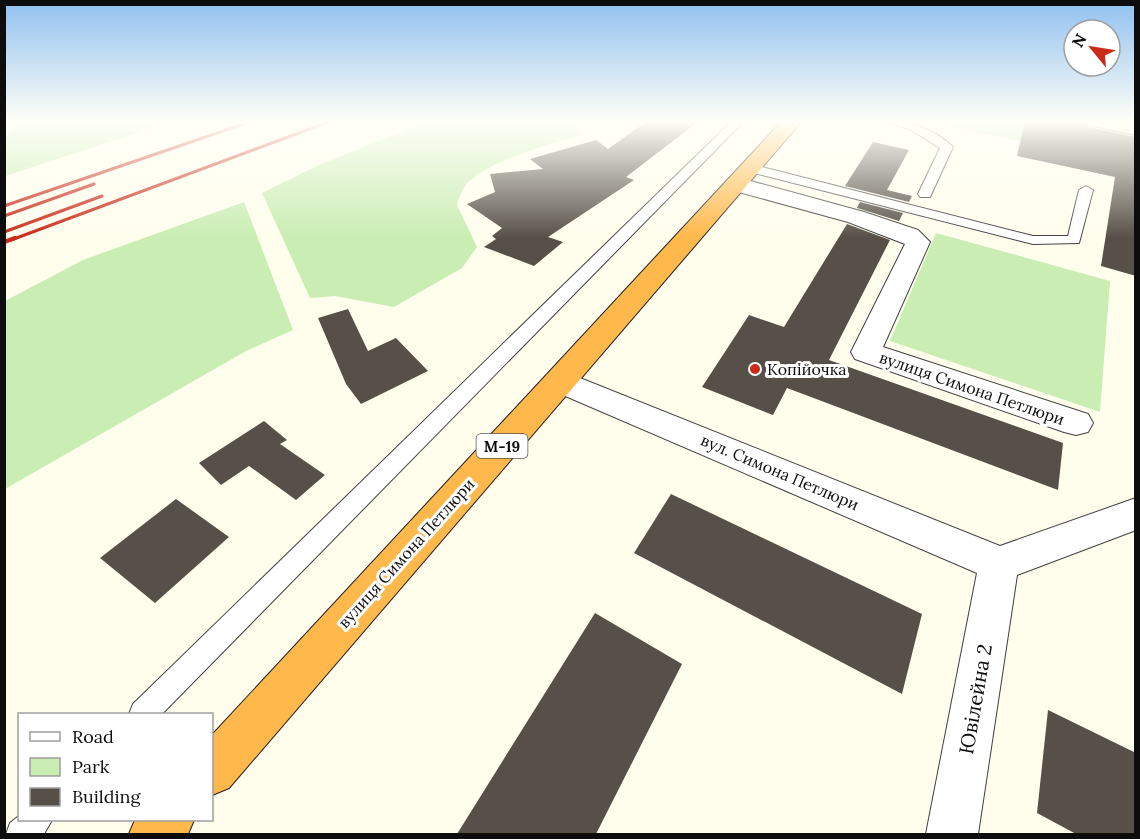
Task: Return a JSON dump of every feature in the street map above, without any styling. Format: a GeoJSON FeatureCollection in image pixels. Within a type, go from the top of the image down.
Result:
{"type":"FeatureCollection","features":[{"type":"Feature","properties":{"kind":"highway","name":"вулиця Симона Петлюри"},"geometry":{"type":"LineString","coordinates":[[213,770],[560,381],[750,181],[765,160]]}},
{"type":"Feature","properties":{"kind":"highway"},"geometry":{"type":"LineString","coordinates":[[155,834],[166,821]]}},
{"type":"Feature","properties":{"kind":"street","name":"вулиця Симона Петлюри"},"geometry":{"type":"LineString","coordinates":[[750,181],[909,235],[918,242],[866,352],[1076,423]]}},
{"type":"Feature","properties":{"kind":"street","name":"вул. Симона Петлюри"},"geometry":{"type":"LineString","coordinates":[[560,381],[999,564]]}},
{"type":"Feature","properties":{"kind":"street"},"geometry":{"type":"LineString","coordinates":[[999,564],[1136,514]]}},
{"type":"Feature","properties":{"kind":"street","name":"Ювілейна 2"},"geometry":{"type":"LineString","coordinates":[[952,834],[999,564]]}},
{"type":"Feature","properties":{"kind":"lane"},"geometry":{"type":"LineString","coordinates":[[144,713],[699,160]]}},
{"type":"Feature","properties":{"kind":"lane"},"geometry":{"type":"LineString","coordinates":[[925,194],[941,160]]}},
{"type":"Feature","properties":{"kind":"lane"},"geometry":{"type":"LineString","coordinates":[[750,181],[1033,240],[1074,240],[1086,190]]}},
{"type":"Feature","properties":{"kind":"lane"},"geometry":{"type":"LineString","coordinates":[[21,834],[35,821]]}},
{"type":"Feature","properties":{"kind":"green space"},"geometry":{"type":"Polygon","coordinates":[[[5,160],[54,160],[5,176],[5,160]]]}},
{"type":"Feature","properties":{"kind":"green space"},"geometry":{"type":"Polygon","coordinates":[[[331,160],[505,160],[474,177],[461,193],[457,205],[477,247],[462,268],[394,307],[335,296],[310,298],[262,193],[331,160]]]}},
{"type":"Feature","properties":{"kind":"green space"},"geometry":{"type":"Polygon","coordinates":[[[244,202],[293,330],[246,351],[5,489],[5,301],[83,260],[244,202]]]}},
{"type":"Feature","properties":{"kind":"green space"},"geometry":{"type":"Polygon","coordinates":[[[936,233],[1110,281],[1100,412],[890,341],[936,233]]]}},
{"type":"Feature","properties":{"kind":"building"},"geometry":{"type":"Polygon","coordinates":[[[531,160],[648,160],[626,177],[634,180],[548,237],[563,242],[534,266],[484,247],[496,239],[492,236],[502,228],[467,204],[495,192],[490,174],[543,169],[531,160]]]}},
{"type":"Feature","properties":{"kind":"building"},"geometry":{"type":"Polygon","coordinates":[[[861,160],[903,160],[887,190],[912,196],[909,202],[845,186],[861,160]]]}},
{"type":"Feature","properties":{"kind":"building"},"geometry":{"type":"Polygon","coordinates":[[[1036,160],[1136,160],[1136,276],[1101,266],[1115,177],[1036,160]]]}},
{"type":"Feature","properties":{"kind":"building"},"geometry":{"type":"Polygon","coordinates":[[[860,202],[903,213],[899,221],[857,208],[860,202]]]}},
{"type":"Feature","properties":{"kind":"building"},"geometry":{"type":"Polygon","coordinates":[[[847,224],[890,240],[829,360],[1063,443],[1058,490],[787,388],[773,415],[702,387],[749,315],[784,327],[847,224]]]}},
{"type":"Feature","properties":{"kind":"building"},"geometry":{"type":"Polygon","coordinates":[[[348,309],[368,351],[396,338],[428,371],[361,404],[346,384],[318,318],[348,309]]]}},
{"type":"Feature","properties":{"kind":"building"},"geometry":{"type":"Polygon","coordinates":[[[264,421],[287,440],[280,444],[325,475],[296,500],[249,466],[221,485],[199,463],[264,421]]]}},
{"type":"Feature","properties":{"kind":"building"},"geometry":{"type":"Polygon","coordinates":[[[671,494],[922,614],[902,694],[634,553],[671,494]]]}},
{"type":"Feature","properties":{"kind":"building"},"geometry":{"type":"Polygon","coordinates":[[[176,499],[229,537],[155,603],[100,558],[176,499]]]}},
{"type":"Feature","properties":{"kind":"building"},"geometry":{"type":"Polygon","coordinates":[[[595,613],[682,664],[596,834],[457,834],[595,613]]]}},
{"type":"Feature","properties":{"kind":"building"},"geometry":{"type":"Polygon","coordinates":[[[1048,710],[1136,753],[1136,834],[1076,834],[1037,813],[1048,710]]]}},
{"type":"Feature","properties":{"kind":"railway"},"geometry":{"type":"LineString","coordinates":[[4,206],[138,160]]}},
{"type":"Feature","properties":{"kind":"railway"},"geometry":{"type":"LineString","coordinates":[[11,240],[226,160]]}},
{"type":"Feature","properties":{"kind":"railway"},"geometry":{"type":"LineString","coordinates":[[4,216],[94,184]]}},
{"type":"Feature","properties":{"kind":"railway"},"geometry":{"type":"LineString","coordinates":[[4,232],[102,196]]}},
{"type":"Feature","properties":{"kind":"railway"},"geometry":{"type":"LineString","coordinates":[[4,242],[15,238]]}},
{"type":"Feature","properties":{"kind":"place","name":"Копійочка"},"geometry":{"type":"Point","coordinates":[755,369]}}]}
